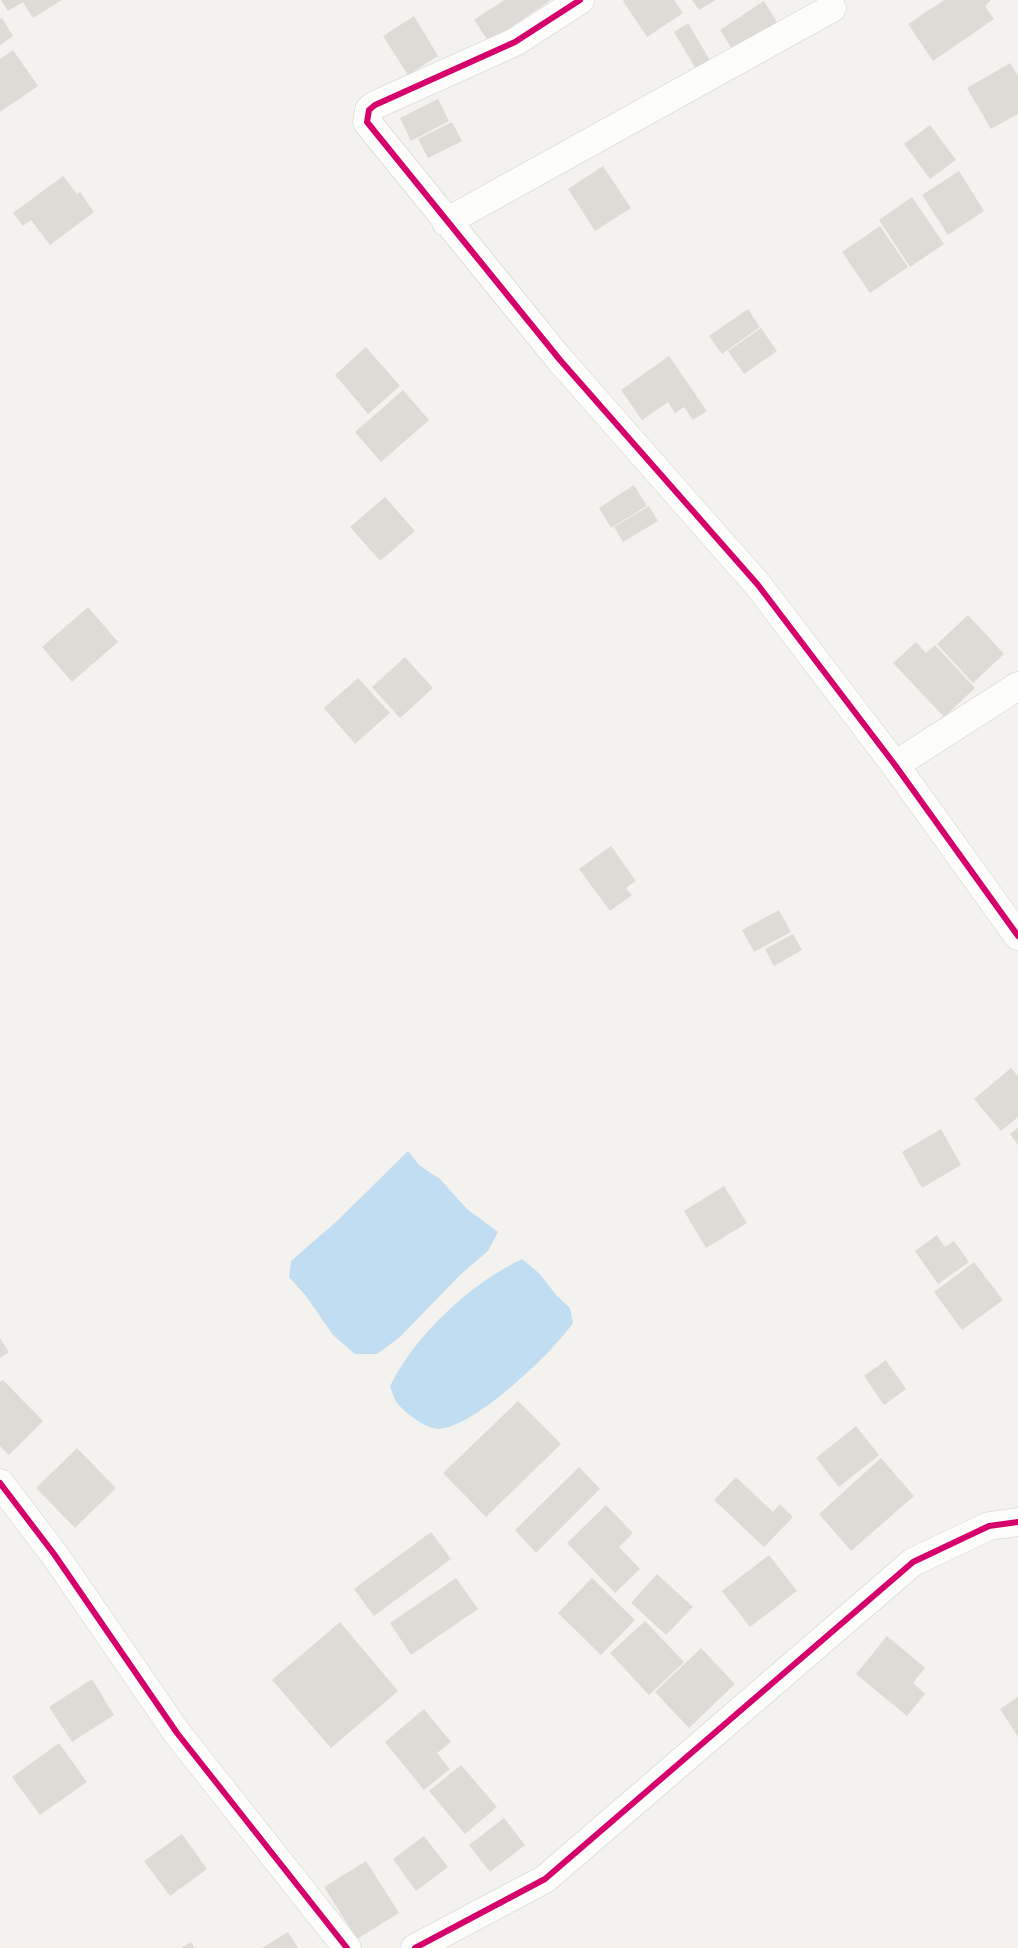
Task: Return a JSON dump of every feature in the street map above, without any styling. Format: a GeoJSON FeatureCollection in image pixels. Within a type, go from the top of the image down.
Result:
{"type":"FeatureCollection","features":[{"type":"Feature","properties":{"kind":"street"},"geometry":{"type":"LineString","coordinates":[[580,0],[515,42],[369,110],[367,122],[446,222],[560,360],[758,585],[895,765],[1018,936]]}},
{"type":"Feature","properties":{"kind":"street"},"geometry":{"type":"LineString","coordinates":[[446,222],[832,8]]}},
{"type":"Feature","properties":{"kind":"street"},"geometry":{"type":"LineString","coordinates":[[895,765],[1018,686]]}},
{"type":"Feature","properties":{"kind":"street"},"geometry":{"type":"LineString","coordinates":[[0,1483],[54,1554],[177,1733],[348,1948]]}},
{"type":"Feature","properties":{"kind":"street"},"geometry":{"type":"LineString","coordinates":[[415,1948],[544,1879],[913,1562],[988,1526],[1018,1522]]}},
{"type":"Feature","properties":{"kind":"water"},"geometry":{"type":"Polygon","coordinates":[[[408,1151],[419,1165],[440,1179],[467,1209],[498,1232],[488,1251],[460,1275],[400,1337],[377,1354],[355,1354],[333,1335],[306,1296],[289,1277],[291,1261],[337,1221],[408,1151]]]}},
{"type":"Feature","properties":{"kind":"water"},"geometry":{"type":"Polygon","coordinates":[[[522,1259],[540,1274],[556,1295],[570,1308],[573,1323],[549,1352],[531,1369],[492,1402],[472,1416],[454,1425],[439,1429],[416,1420],[397,1403],[390,1386],[401,1367],[414,1348],[446,1312],[483,1282],[522,1259]]]}},
{"type":"Feature","properties":{"kind":"building"},"geometry":{"type":"Polygon","coordinates":[[[1,0],[62,0],[33,18],[23,2],[8,11],[1,0]]]}},
{"type":"Feature","properties":{"kind":"building"},"geometry":{"type":"Polygon","coordinates":[[[504,0],[551,0],[489,42],[474,20],[504,0]]]}},
{"type":"Feature","properties":{"kind":"building"},"geometry":{"type":"Polygon","coordinates":[[[624,0],[674,0],[683,13],[647,37],[624,0]]]}},
{"type":"Feature","properties":{"kind":"building"},"geometry":{"type":"Polygon","coordinates":[[[692,0],[716,0],[699,10],[692,0]]]}},
{"type":"Feature","properties":{"kind":"building"},"geometry":{"type":"Polygon","coordinates":[[[944,0],[991,0],[985,6],[994,19],[933,61],[908,24],[944,0]]]}},
{"type":"Feature","properties":{"kind":"building"},"geometry":{"type":"Polygon","coordinates":[[[764,1],[778,24],[734,52],[720,30],[764,1]]]}},
{"type":"Feature","properties":{"kind":"building"},"geometry":{"type":"Polygon","coordinates":[[[414,16],[438,56],[408,75],[383,36],[414,16]]]}},
{"type":"Feature","properties":{"kind":"building"},"geometry":{"type":"Polygon","coordinates":[[[2,18],[13,36],[0,45],[0,19],[2,18]]]}},
{"type":"Feature","properties":{"kind":"building"},"geometry":{"type":"Polygon","coordinates":[[[688,23],[711,62],[697,71],[674,32],[688,23]]]}},
{"type":"Feature","properties":{"kind":"building"},"geometry":{"type":"Polygon","coordinates":[[[13,50],[38,86],[0,112],[0,59],[13,50]]]}},
{"type":"Feature","properties":{"kind":"building"},"geometry":{"type":"Polygon","coordinates":[[[1010,63],[1018,76],[1018,114],[991,129],[967,88],[1010,63]]]}},
{"type":"Feature","properties":{"kind":"building"},"geometry":{"type":"Polygon","coordinates":[[[438,99],[449,121],[411,141],[400,118],[438,99]]]}},
{"type":"Feature","properties":{"kind":"building"},"geometry":{"type":"Polygon","coordinates":[[[452,122],[462,141],[428,158],[418,139],[452,122]]]}},
{"type":"Feature","properties":{"kind":"building"},"geometry":{"type":"Polygon","coordinates":[[[930,125],[956,160],[930,179],[904,144],[930,125]]]}},
{"type":"Feature","properties":{"kind":"building"},"geometry":{"type":"Polygon","coordinates":[[[603,166],[631,208],[595,231],[568,189],[603,166]]]}},
{"type":"Feature","properties":{"kind":"building"},"geometry":{"type":"Polygon","coordinates":[[[959,171],[984,211],[948,235],[922,195],[959,171]]]}},
{"type":"Feature","properties":{"kind":"building"},"geometry":{"type":"Polygon","coordinates":[[[63,176],[77,194],[80,192],[94,212],[50,245],[31,220],[23,226],[13,213],[63,176]]]}},
{"type":"Feature","properties":{"kind":"building"},"geometry":{"type":"Polygon","coordinates":[[[912,197],[944,244],[910,267],[879,220],[912,197]]]}},
{"type":"Feature","properties":{"kind":"building"},"geometry":{"type":"Polygon","coordinates":[[[880,226],[908,267],[870,293],[842,252],[880,226]]]}},
{"type":"Feature","properties":{"kind":"building"},"geometry":{"type":"Polygon","coordinates":[[[748,309],[760,327],[722,354],[709,336],[748,309]]]}},
{"type":"Feature","properties":{"kind":"building"},"geometry":{"type":"Polygon","coordinates":[[[761,328],[777,351],[744,374],[728,351],[761,328]]]}},
{"type":"Feature","properties":{"kind":"building"},"geometry":{"type":"Polygon","coordinates":[[[366,347],[400,386],[368,414],[335,375],[366,347]]]}},
{"type":"Feature","properties":{"kind":"building"},"geometry":{"type":"Polygon","coordinates":[[[669,356],[707,411],[693,420],[684,407],[675,413],[668,402],[642,420],[621,390],[669,356]]]}},
{"type":"Feature","properties":{"kind":"building"},"geometry":{"type":"Polygon","coordinates":[[[403,390],[429,420],[381,462],[355,432],[403,390]]]}},
{"type":"Feature","properties":{"kind":"building"},"geometry":{"type":"Polygon","coordinates":[[[634,485],[647,506],[611,528],[599,508],[634,485]]]}},
{"type":"Feature","properties":{"kind":"building"},"geometry":{"type":"Polygon","coordinates":[[[385,497],[415,531],[380,561],[350,527],[385,497]]]}},
{"type":"Feature","properties":{"kind":"building"},"geometry":{"type":"Polygon","coordinates":[[[649,506],[658,521],[623,542],[614,527],[649,506]]]}},
{"type":"Feature","properties":{"kind":"building"},"geometry":{"type":"Polygon","coordinates":[[[88,607],[118,642],[72,682],[42,647],[88,607]]]}},
{"type":"Feature","properties":{"kind":"building"},"geometry":{"type":"Polygon","coordinates":[[[968,615],[1004,654],[973,683],[937,644],[968,615]]]}},
{"type":"Feature","properties":{"kind":"building"},"geometry":{"type":"Polygon","coordinates":[[[916,642],[926,653],[935,645],[975,688],[944,717],[893,663],[916,642]]]}},
{"type":"Feature","properties":{"kind":"building"},"geometry":{"type":"Polygon","coordinates":[[[405,657],[433,688],[400,718],[372,687],[405,657]]]}},
{"type":"Feature","properties":{"kind":"building"},"geometry":{"type":"Polygon","coordinates":[[[358,678],[390,713],[355,744],[324,708],[358,678]]]}},
{"type":"Feature","properties":{"kind":"building"},"geometry":{"type":"Polygon","coordinates":[[[611,846],[636,881],[626,888],[632,895],[610,911],[579,869],[611,846]]]}},
{"type":"Feature","properties":{"kind":"building"},"geometry":{"type":"Polygon","coordinates":[[[779,910],[791,932],[754,952],[742,930],[779,910]]]}},
{"type":"Feature","properties":{"kind":"building"},"geometry":{"type":"Polygon","coordinates":[[[793,934],[802,950],[774,966],[765,949],[793,934]]]}},
{"type":"Feature","properties":{"kind":"building"},"geometry":{"type":"Polygon","coordinates":[[[1011,1068],[1018,1076],[1018,1117],[1001,1131],[974,1099],[1011,1068]]]}},
{"type":"Feature","properties":{"kind":"building"},"geometry":{"type":"Polygon","coordinates":[[[1018,1128],[1018,1145],[1010,1134],[1018,1128]]]}},
{"type":"Feature","properties":{"kind":"building"},"geometry":{"type":"Polygon","coordinates":[[[941,1129],[961,1165],[922,1188],[902,1152],[941,1129]]]}},
{"type":"Feature","properties":{"kind":"building"},"geometry":{"type":"Polygon","coordinates":[[[724,1186],[747,1223],[706,1248],[684,1211],[724,1186]]]}},
{"type":"Feature","properties":{"kind":"building"},"geometry":{"type":"Polygon","coordinates":[[[937,1235],[945,1247],[954,1241],[969,1262],[938,1284],[915,1251],[937,1235]]]}},
{"type":"Feature","properties":{"kind":"building"},"geometry":{"type":"Polygon","coordinates":[[[974,1262],[1003,1300],[962,1330],[934,1292],[974,1262]]]}},
{"type":"Feature","properties":{"kind":"building"},"geometry":{"type":"Polygon","coordinates":[[[0,1338],[9,1352],[0,1358],[0,1338]]]}},
{"type":"Feature","properties":{"kind":"building"},"geometry":{"type":"Polygon","coordinates":[[[886,1360],[906,1389],[884,1405],[864,1376],[886,1360]]]}},
{"type":"Feature","properties":{"kind":"building"},"geometry":{"type":"Polygon","coordinates":[[[3,1380],[43,1421],[9,1455],[0,1446],[0,1382],[3,1380]]]}},
{"type":"Feature","properties":{"kind":"building"},"geometry":{"type":"Polygon","coordinates":[[[518,1401],[561,1444],[486,1517],[443,1473],[518,1401]]]}},
{"type":"Feature","properties":{"kind":"building"},"geometry":{"type":"Polygon","coordinates":[[[856,1426],[879,1455],[839,1487],[816,1458],[856,1426]]]}},
{"type":"Feature","properties":{"kind":"building"},"geometry":{"type":"Polygon","coordinates":[[[77,1448],[116,1488],[75,1528],[36,1488],[77,1448]]]}},
{"type":"Feature","properties":{"kind":"building"},"geometry":{"type":"Polygon","coordinates":[[[881,1458],[914,1496],[851,1551],[819,1514],[881,1458]]]}},
{"type":"Feature","properties":{"kind":"building"},"geometry":{"type":"Polygon","coordinates":[[[579,1467],[600,1489],[536,1553],[515,1530],[579,1467]]]}},
{"type":"Feature","properties":{"kind":"building"},"geometry":{"type":"Polygon","coordinates":[[[736,1477],[773,1512],[780,1504],[793,1517],[764,1547],[714,1500],[736,1477]]]}},
{"type":"Feature","properties":{"kind":"building"},"geometry":{"type":"Polygon","coordinates":[[[606,1505],[633,1533],[619,1547],[640,1569],[615,1593],[567,1543],[606,1505]]]}},
{"type":"Feature","properties":{"kind":"building"},"geometry":{"type":"Polygon","coordinates":[[[431,1532],[451,1559],[374,1616],[354,1589],[431,1532]]]}},
{"type":"Feature","properties":{"kind":"building"},"geometry":{"type":"Polygon","coordinates":[[[769,1555],[797,1591],[750,1627],[722,1591],[769,1555]]]}},
{"type":"Feature","properties":{"kind":"building"},"geometry":{"type":"Polygon","coordinates":[[[657,1574],[693,1607],[666,1635],[631,1603],[657,1574]]]}},
{"type":"Feature","properties":{"kind":"building"},"geometry":{"type":"Polygon","coordinates":[[[456,1578],[478,1609],[411,1655],[390,1623],[456,1578]]]}},
{"type":"Feature","properties":{"kind":"building"},"geometry":{"type":"Polygon","coordinates":[[[592,1578],[635,1620],[601,1655],[558,1613],[592,1578]]]}},
{"type":"Feature","properties":{"kind":"building"},"geometry":{"type":"Polygon","coordinates":[[[645,1621],[684,1662],[649,1695],[610,1653],[645,1621]]]}},
{"type":"Feature","properties":{"kind":"building"},"geometry":{"type":"Polygon","coordinates":[[[340,1622],[398,1691],[331,1748],[272,1680],[340,1622]]]}},
{"type":"Feature","properties":{"kind":"building"},"geometry":{"type":"Polygon","coordinates":[[[887,1636],[925,1668],[913,1683],[925,1694],[907,1716],[856,1674],[887,1636]]]}},
{"type":"Feature","properties":{"kind":"building"},"geometry":{"type":"Polygon","coordinates":[[[701,1648],[735,1684],[689,1728],[655,1692],[701,1648]]]}},
{"type":"Feature","properties":{"kind":"building"},"geometry":{"type":"Polygon","coordinates":[[[92,1679],[114,1715],[72,1742],[49,1707],[92,1679]]]}},
{"type":"Feature","properties":{"kind":"building"},"geometry":{"type":"Polygon","coordinates":[[[1018,1697],[1018,1737],[1000,1709],[1018,1697]]]}},
{"type":"Feature","properties":{"kind":"building"},"geometry":{"type":"Polygon","coordinates":[[[424,1709],[451,1742],[437,1753],[450,1769],[424,1790],[385,1742],[424,1709]]]}},
{"type":"Feature","properties":{"kind":"building"},"geometry":{"type":"Polygon","coordinates":[[[59,1743],[87,1782],[40,1815],[12,1777],[59,1743]]]}},
{"type":"Feature","properties":{"kind":"building"},"geometry":{"type":"Polygon","coordinates":[[[461,1765],[497,1807],[465,1834],[429,1791],[461,1765]]]}},
{"type":"Feature","properties":{"kind":"building"},"geometry":{"type":"Polygon","coordinates":[[[504,1818],[525,1845],[490,1872],[469,1845],[504,1818]]]}},
{"type":"Feature","properties":{"kind":"building"},"geometry":{"type":"Polygon","coordinates":[[[182,1834],[207,1869],[170,1896],[144,1861],[182,1834]]]}},
{"type":"Feature","properties":{"kind":"building"},"geometry":{"type":"Polygon","coordinates":[[[424,1836],[448,1867],[416,1891],[393,1859],[424,1836]]]}},
{"type":"Feature","properties":{"kind":"building"},"geometry":{"type":"Polygon","coordinates":[[[366,1861],[399,1913],[357,1939],[324,1887],[366,1861]]]}},
{"type":"Feature","properties":{"kind":"building"},"geometry":{"type":"Polygon","coordinates":[[[288,1932],[298,1948],[262,1948],[288,1932]]]}},
{"type":"Feature","properties":{"kind":"building"},"geometry":{"type":"Polygon","coordinates":[[[191,1942],[195,1948],[181,1948],[191,1942]]]}},
{"type":"Feature","properties":{"kind":"cycle path"},"geometry":{"type":"LineString","coordinates":[[580,0],[515,42],[375,105],[369,110],[367,122],[560,360],[758,585],[895,765],[1018,936]]}},
{"type":"Feature","properties":{"kind":"cycle path"},"geometry":{"type":"LineString","coordinates":[[0,1483],[54,1554],[177,1733],[347,1948]]}},
{"type":"Feature","properties":{"kind":"cycle path"},"geometry":{"type":"LineString","coordinates":[[415,1948],[545,1879],[913,1562],[989,1526],[1018,1522]]}}]}
